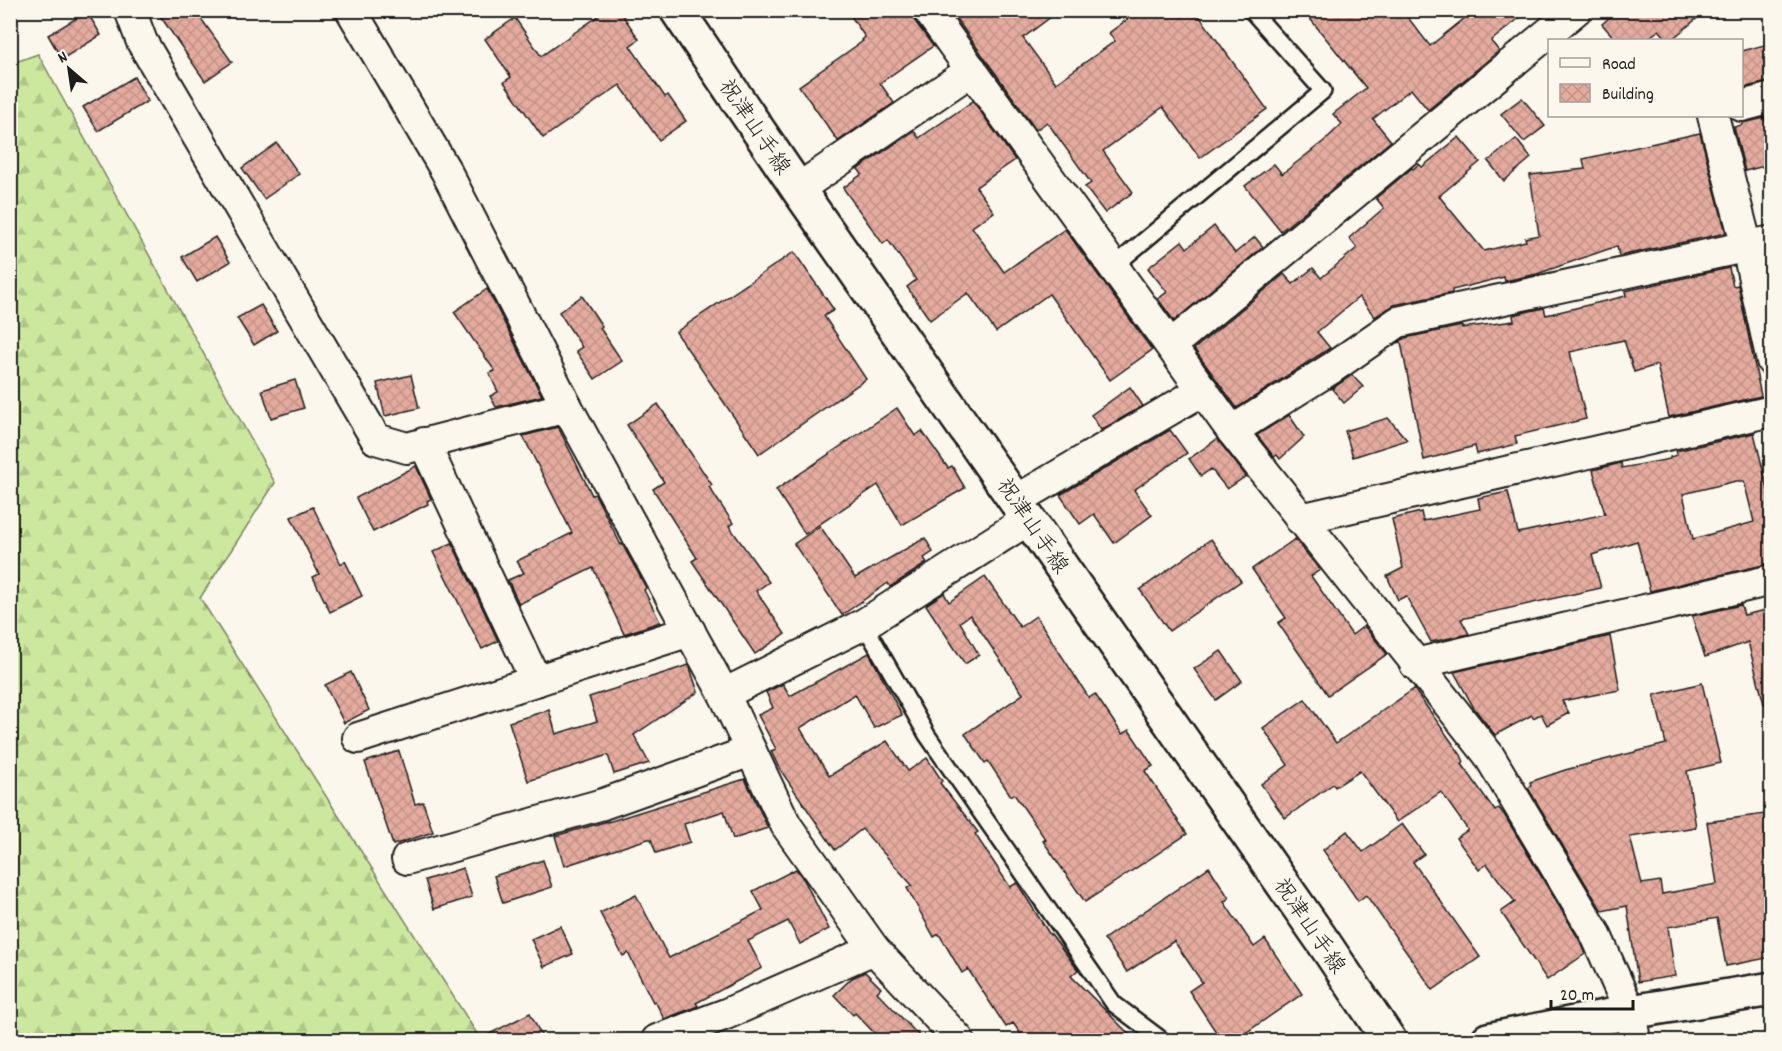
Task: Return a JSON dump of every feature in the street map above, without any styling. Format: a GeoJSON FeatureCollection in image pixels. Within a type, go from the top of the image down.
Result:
{"type":"FeatureCollection","features":[{"type":"Feature","properties":{"kind":"street"},"geometry":{"type":"LineString","coordinates":[[130,10],[142,42],[376,439],[407,448],[567,407]]}},
{"type":"Feature","properties":{"kind":"street"},"geometry":{"type":"LineString","coordinates":[[351,10],[446,171],[567,407],[724,694],[786,825],[874,950],[959,1041]]}},
{"type":"Feature","properties":{"kind":"street","name":"祝津山手線"},"geometry":{"type":"LineString","coordinates":[[677,10],[798,189],[1324,943],[1389,1041]]}},
{"type":"Feature","properties":{"kind":"street"},"geometry":{"type":"LineString","coordinates":[[928,10],[1232,431],[1488,754],[1595,933],[1633,1026]]}},
{"type":"Feature","properties":{"kind":"street"},"geometry":{"type":"LineString","coordinates":[[1171,345],[1576,10]]}},
{"type":"Feature","properties":{"kind":"street"},"geometry":{"type":"LineString","coordinates":[[798,189],[972,70]]}},
{"type":"Feature","properties":{"kind":"street"},"geometry":{"type":"LineString","coordinates":[[1743,106],[1772,98]]}},
{"type":"Feature","properties":{"kind":"street"},"geometry":{"type":"LineString","coordinates":[[1713,117],[1759,244],[1772,361]]}},
{"type":"Feature","properties":{"kind":"street"},"geometry":{"type":"LineString","coordinates":[[1232,431],[1332,368],[1398,322],[1759,244]]}},
{"type":"Feature","properties":{"kind":"street"},"geometry":{"type":"LineString","coordinates":[[724,694],[864,624],[1023,510],[1203,390]]}},
{"type":"Feature","properties":{"kind":"street"},"geometry":{"type":"LineString","coordinates":[[1300,519],[1772,411]]}},
{"type":"Feature","properties":{"kind":"street"},"geometry":{"type":"LineString","coordinates":[[424,443],[536,681]]}},
{"type":"Feature","properties":{"kind":"street"},"geometry":{"type":"LineString","coordinates":[[1415,664],[1772,580]]}},
{"type":"Feature","properties":{"kind":"street"},"geometry":{"type":"LineString","coordinates":[[358,738],[690,631]]}},
{"type":"Feature","properties":{"kind":"street"},"geometry":{"type":"LineString","coordinates":[[407,859],[603,804],[751,751]]}},
{"type":"Feature","properties":{"kind":"street"},"geometry":{"type":"LineString","coordinates":[[657,1041],[874,950]]}},
{"type":"Feature","properties":{"kind":"street"},"geometry":{"type":"LineString","coordinates":[[1488,1041],[1633,1026],[1772,989]]}},
{"type":"Feature","properties":{"kind":"lane"},"geometry":{"type":"LineString","coordinates":[[1114,266],[1323,91],[1251,10]]}},
{"type":"Feature","properties":{"kind":"lane"},"geometry":{"type":"LineString","coordinates":[[864,624],[927,735],[1114,1004],[1162,1041]]}},
{"type":"Feature","properties":{"kind":"green space"},"geometry":{"type":"Polygon","coordinates":[[[38,54],[275,483],[200,598],[481,1040],[11,1040],[10,64],[38,54]]]}},
{"type":"Feature","properties":{"kind":"building"},"geometry":{"type":"Polygon","coordinates":[[[156,10],[195,10],[232,62],[205,81],[156,10]]]}},
{"type":"Feature","properties":{"kind":"building"},"geometry":{"type":"Polygon","coordinates":[[[607,10],[619,10],[639,39],[630,46],[665,97],[668,95],[686,121],[659,140],[620,85],[543,138],[504,82],[511,77],[485,39],[515,18],[541,56],[607,10]]]}},
{"type":"Feature","properties":{"kind":"building"},"geometry":{"type":"Polygon","coordinates":[[[847,10],[911,10],[914,20],[933,46],[880,83],[894,103],[838,141],[799,86],[863,41],[865,37],[847,10]]]}},
{"type":"Feature","properties":{"kind":"building"},"geometry":{"type":"Polygon","coordinates":[[[950,10],[1060,10],[1023,38],[1056,83],[1115,41],[1109,33],[1140,10],[1195,10],[1267,109],[1200,158],[1163,107],[1103,151],[1133,192],[1105,213],[1085,187],[1091,183],[1047,122],[1036,130],[950,10]]]}},
{"type":"Feature","properties":{"kind":"building"},"geometry":{"type":"Polygon","coordinates":[[[1303,10],[1402,10],[1430,46],[1475,10],[1529,10],[1491,41],[1499,51],[1428,110],[1411,89],[1373,119],[1391,141],[1281,231],[1245,186],[1274,164],[1282,174],[1324,141],[1342,124],[1333,114],[1366,88],[1303,10]]]}},
{"type":"Feature","properties":{"kind":"building"},"geometry":{"type":"Polygon","coordinates":[[[1618,10],[1707,10],[1672,39],[1667,39],[1659,30],[1647,39],[1615,39],[1602,24],[1618,10]]]}},
{"type":"Feature","properties":{"kind":"building"},"geometry":{"type":"Polygon","coordinates":[[[87,12],[101,35],[62,59],[48,35],[87,12]]]}},
{"type":"Feature","properties":{"kind":"building"},"geometry":{"type":"Polygon","coordinates":[[[1772,43],[1772,81],[1743,88],[1743,51],[1772,43]]]}},
{"type":"Feature","properties":{"kind":"building"},"geometry":{"type":"Polygon","coordinates":[[[134,77],[148,101],[98,131],[83,107],[134,77]]]}},
{"type":"Feature","properties":{"kind":"building"},"geometry":{"type":"Polygon","coordinates":[[[1522,98],[1545,126],[1524,142],[1501,114],[1522,98]]]}},
{"type":"Feature","properties":{"kind":"building"},"geometry":{"type":"Polygon","coordinates":[[[973,101],[1015,160],[976,187],[994,212],[972,227],[1004,272],[1065,229],[1152,350],[1110,380],[1049,294],[996,332],[968,293],[930,320],[907,287],[916,280],[888,240],[883,244],[843,188],[862,174],[858,169],[914,131],[919,138],[973,101]]]}},
{"type":"Feature","properties":{"kind":"building"},"geometry":{"type":"Polygon","coordinates":[[[1765,118],[1772,145],[1772,164],[1745,171],[1734,127],[1765,118]]]}},
{"type":"Feature","properties":{"kind":"building"},"geometry":{"type":"Polygon","coordinates":[[[1700,133],[1726,233],[1619,256],[1617,246],[1537,274],[1505,281],[1504,277],[1452,290],[1452,293],[1394,305],[1375,317],[1359,297],[1317,332],[1330,348],[1237,408],[1194,349],[1284,274],[1293,284],[1313,268],[1321,278],[1357,248],[1349,238],[1384,208],[1376,198],[1412,168],[1419,164],[1422,167],[1459,137],[1480,162],[1439,196],[1484,251],[1526,241],[1525,238],[1539,235],[1530,175],[1585,169],[1583,159],[1700,133]]]}},
{"type":"Feature","properties":{"kind":"building"},"geometry":{"type":"Polygon","coordinates":[[[1516,139],[1531,158],[1504,181],[1488,161],[1516,139]]]}},
{"type":"Feature","properties":{"kind":"building"},"geometry":{"type":"Polygon","coordinates":[[[277,143],[299,174],[264,199],[242,168],[277,143]]]}},
{"type":"Feature","properties":{"kind":"building"},"geometry":{"type":"Polygon","coordinates":[[[1214,226],[1235,253],[1255,237],[1263,247],[1174,321],[1158,299],[1167,292],[1148,268],[1182,241],[1187,248],[1214,226]]]}},
{"type":"Feature","properties":{"kind":"building"},"geometry":{"type":"Polygon","coordinates":[[[215,237],[230,262],[197,282],[182,257],[215,237]]]}},
{"type":"Feature","properties":{"kind":"building"},"geometry":{"type":"Polygon","coordinates":[[[794,252],[834,310],[824,316],[866,379],[759,454],[676,332],[794,252]]]}},
{"type":"Feature","properties":{"kind":"building"},"geometry":{"type":"Polygon","coordinates":[[[1729,268],[1733,286],[1738,285],[1761,396],[1669,417],[1657,365],[1634,372],[1624,340],[1570,352],[1586,419],[1515,436],[1517,444],[1477,454],[1475,446],[1424,460],[1401,342],[1397,343],[1405,338],[1462,326],[1462,328],[1514,321],[1513,315],[1544,308],[1546,315],[1626,296],[1625,291],[1729,268]]]}},
{"type":"Feature","properties":{"kind":"building"},"geometry":{"type":"Polygon","coordinates":[[[487,289],[542,396],[496,407],[490,396],[498,392],[489,373],[495,371],[454,312],[487,289]]]}},
{"type":"Feature","properties":{"kind":"building"},"geometry":{"type":"Polygon","coordinates":[[[582,296],[622,361],[595,379],[576,351],[582,347],[559,312],[582,296]]]}},
{"type":"Feature","properties":{"kind":"building"},"geometry":{"type":"Polygon","coordinates":[[[261,305],[277,331],[254,345],[237,318],[261,305]]]}},
{"type":"Feature","properties":{"kind":"building"},"geometry":{"type":"Polygon","coordinates":[[[411,375],[419,408],[385,416],[377,383],[411,375]]]}},
{"type":"Feature","properties":{"kind":"building"},"geometry":{"type":"Polygon","coordinates":[[[1352,375],[1363,387],[1344,403],[1332,389],[1352,375]]]}},
{"type":"Feature","properties":{"kind":"building"},"geometry":{"type":"Polygon","coordinates":[[[295,380],[304,408],[271,418],[262,390],[295,380]]]}},
{"type":"Feature","properties":{"kind":"building"},"geometry":{"type":"Polygon","coordinates":[[[1130,387],[1143,406],[1101,430],[1091,415],[1130,387]]]}},
{"type":"Feature","properties":{"kind":"building"},"geometry":{"type":"Polygon","coordinates":[[[658,404],[712,485],[709,487],[733,523],[729,526],[769,582],[756,591],[785,634],[755,654],[692,561],[697,558],[653,489],[664,482],[627,425],[658,404]]]}},
{"type":"Feature","properties":{"kind":"building"},"geometry":{"type":"Polygon","coordinates":[[[897,408],[915,436],[922,431],[948,468],[952,466],[965,488],[902,525],[878,485],[805,534],[776,490],[897,408]]]}},
{"type":"Feature","properties":{"kind":"building"},"geometry":{"type":"Polygon","coordinates":[[[1289,415],[1304,437],[1280,459],[1277,455],[1274,457],[1257,435],[1289,415]]]}},
{"type":"Feature","properties":{"kind":"building"},"geometry":{"type":"Polygon","coordinates":[[[1388,418],[1407,440],[1353,457],[1345,431],[1388,418]]]}},
{"type":"Feature","properties":{"kind":"building"},"geometry":{"type":"Polygon","coordinates":[[[558,427],[592,495],[595,494],[642,580],[646,588],[644,590],[660,622],[624,634],[593,568],[519,604],[508,580],[524,573],[517,561],[572,533],[523,436],[558,427]]]}},
{"type":"Feature","properties":{"kind":"building"},"geometry":{"type":"Polygon","coordinates":[[[1170,430],[1187,453],[1134,490],[1152,515],[1114,543],[1094,514],[1080,524],[1060,495],[1170,430]]]}},
{"type":"Feature","properties":{"kind":"building"},"geometry":{"type":"Polygon","coordinates":[[[1754,433],[1768,490],[1772,489],[1772,563],[1650,591],[1637,541],[1592,555],[1601,588],[1461,619],[1469,634],[1431,642],[1406,596],[1398,600],[1387,576],[1403,568],[1392,519],[1421,512],[1423,521],[1480,509],[1478,498],[1508,492],[1518,533],[1605,514],[1593,470],[1621,463],[1622,468],[1670,459],[1677,455],[1676,451],[1754,433]],[[1744,481],[1683,494],[1693,539],[1754,522],[1744,481]]]}},
{"type":"Feature","properties":{"kind":"building"},"geometry":{"type":"Polygon","coordinates":[[[1217,439],[1246,476],[1227,489],[1211,469],[1201,476],[1189,459],[1217,439]]]}},
{"type":"Feature","properties":{"kind":"building"},"geometry":{"type":"Polygon","coordinates":[[[416,466],[431,499],[427,501],[428,504],[373,532],[356,498],[416,466]]]}},
{"type":"Feature","properties":{"kind":"building"},"geometry":{"type":"Polygon","coordinates":[[[313,507],[341,564],[345,561],[362,596],[330,612],[313,577],[319,574],[291,517],[313,507]]]}},
{"type":"Feature","properties":{"kind":"building"},"geometry":{"type":"Polygon","coordinates":[[[820,526],[855,578],[925,538],[933,552],[924,558],[927,563],[890,587],[888,583],[842,615],[794,544],[820,526]]]}},
{"type":"Feature","properties":{"kind":"building"},"geometry":{"type":"Polygon","coordinates":[[[1211,539],[1241,581],[1169,631],[1140,590],[1211,539]]]}},
{"type":"Feature","properties":{"kind":"building"},"geometry":{"type":"Polygon","coordinates":[[[1295,539],[1320,570],[1311,576],[1352,635],[1364,626],[1387,654],[1328,695],[1278,623],[1286,618],[1252,569],[1295,539]]]}},
{"type":"Feature","properties":{"kind":"building"},"geometry":{"type":"Polygon","coordinates":[[[452,543],[498,641],[482,649],[433,552],[452,543]]]}},
{"type":"Feature","properties":{"kind":"building"},"geometry":{"type":"Polygon","coordinates":[[[985,577],[1020,627],[1036,616],[1089,698],[1095,694],[1122,734],[1129,730],[1153,766],[1145,771],[1187,834],[1085,902],[1014,794],[1011,796],[988,761],[985,763],[965,734],[1023,694],[970,615],[960,622],[979,655],[965,664],[926,605],[944,593],[949,602],[985,577]]]}},
{"type":"Feature","properties":{"kind":"building"},"geometry":{"type":"Polygon","coordinates":[[[1741,605],[1744,615],[1766,610],[1772,632],[1772,703],[1764,704],[1748,642],[1705,657],[1692,616],[1741,605]]]}},
{"type":"Feature","properties":{"kind":"building"},"geometry":{"type":"Polygon","coordinates":[[[1610,636],[1620,690],[1562,701],[1569,713],[1547,725],[1541,714],[1533,718],[1532,715],[1495,735],[1474,708],[1454,672],[1610,636]]]}},
{"type":"Feature","properties":{"kind":"building"},"geometry":{"type":"Polygon","coordinates":[[[1221,651],[1242,681],[1216,700],[1194,669],[1221,651]]]}},
{"type":"Feature","properties":{"kind":"building"},"geometry":{"type":"Polygon","coordinates":[[[869,653],[902,715],[874,728],[855,694],[800,728],[829,776],[887,741],[908,771],[927,758],[942,781],[940,783],[978,832],[975,834],[1010,887],[1017,883],[1050,935],[1078,970],[1071,976],[1136,1041],[1026,1041],[1013,1023],[1006,1027],[968,969],[962,973],[939,934],[934,937],[907,888],[912,885],[862,829],[835,850],[779,768],[771,751],[776,749],[758,715],[773,708],[766,692],[783,684],[790,696],[869,653]]]}},
{"type":"Feature","properties":{"kind":"building"},"geometry":{"type":"Polygon","coordinates":[[[689,665],[698,692],[634,735],[649,763],[614,774],[608,755],[528,781],[509,722],[549,710],[556,734],[597,721],[589,697],[689,665]]]}},
{"type":"Feature","properties":{"kind":"building"},"geometry":{"type":"Polygon","coordinates":[[[351,672],[369,710],[344,723],[325,685],[351,672]]]}},
{"type":"Feature","properties":{"kind":"building"},"geometry":{"type":"Polygon","coordinates":[[[1702,683],[1721,763],[1687,771],[1696,827],[1630,837],[1642,884],[1660,881],[1662,894],[1717,884],[1707,822],[1772,813],[1772,957],[1726,966],[1717,918],[1668,927],[1675,976],[1638,982],[1627,906],[1602,911],[1528,788],[1531,786],[1530,782],[1565,770],[1666,744],[1654,695],[1702,683]]]}},
{"type":"Feature","properties":{"kind":"building"},"geometry":{"type":"Polygon","coordinates":[[[1414,689],[1461,755],[1464,762],[1462,764],[1495,811],[1499,808],[1505,816],[1580,941],[1585,954],[1547,980],[1501,912],[1515,902],[1487,864],[1479,870],[1456,838],[1468,830],[1441,792],[1397,822],[1360,771],[1335,787],[1333,784],[1285,818],[1261,784],[1288,765],[1263,728],[1305,699],[1336,743],[1414,689]]]}},
{"type":"Feature","properties":{"kind":"building"},"geometry":{"type":"Polygon","coordinates":[[[399,751],[415,804],[423,802],[433,832],[393,845],[365,762],[399,751]]]}},
{"type":"Feature","properties":{"kind":"building"},"geometry":{"type":"Polygon","coordinates":[[[745,779],[768,828],[733,839],[724,811],[684,824],[690,842],[656,853],[651,839],[648,839],[564,866],[555,836],[608,822],[745,779]]]}},
{"type":"Feature","properties":{"kind":"building"},"geometry":{"type":"Polygon","coordinates":[[[1402,824],[1424,854],[1413,862],[1480,957],[1433,990],[1366,895],[1358,901],[1323,850],[1347,831],[1363,852],[1402,824]]]}},
{"type":"Feature","properties":{"kind":"building"},"geometry":{"type":"Polygon","coordinates":[[[543,860],[552,887],[503,903],[494,876],[543,860]]]}},
{"type":"Feature","properties":{"kind":"building"},"geometry":{"type":"Polygon","coordinates":[[[1209,867],[1229,898],[1224,902],[1254,947],[1265,939],[1302,994],[1234,1041],[1222,1041],[1189,991],[1202,982],[1174,941],[1127,972],[1104,939],[1209,867]]]}},
{"type":"Feature","properties":{"kind":"building"},"geometry":{"type":"Polygon","coordinates":[[[463,868],[472,897],[434,909],[425,880],[463,868]]]}},
{"type":"Feature","properties":{"kind":"building"},"geometry":{"type":"Polygon","coordinates":[[[796,869],[829,929],[800,944],[788,921],[748,941],[762,968],[696,1003],[698,1006],[664,1019],[628,953],[623,956],[600,913],[636,895],[669,958],[763,910],[753,891],[796,869]]]}},
{"type":"Feature","properties":{"kind":"building"},"geometry":{"type":"Polygon","coordinates":[[[560,926],[573,954],[544,967],[531,939],[560,926]]]}},
{"type":"Feature","properties":{"kind":"building"},"geometry":{"type":"Polygon","coordinates":[[[865,972],[881,988],[877,992],[924,1041],[882,1041],[834,995],[852,978],[865,972]]]}},
{"type":"Feature","properties":{"kind":"building"},"geometry":{"type":"Polygon","coordinates":[[[530,1013],[544,1041],[476,1041],[530,1013]]]}}]}
